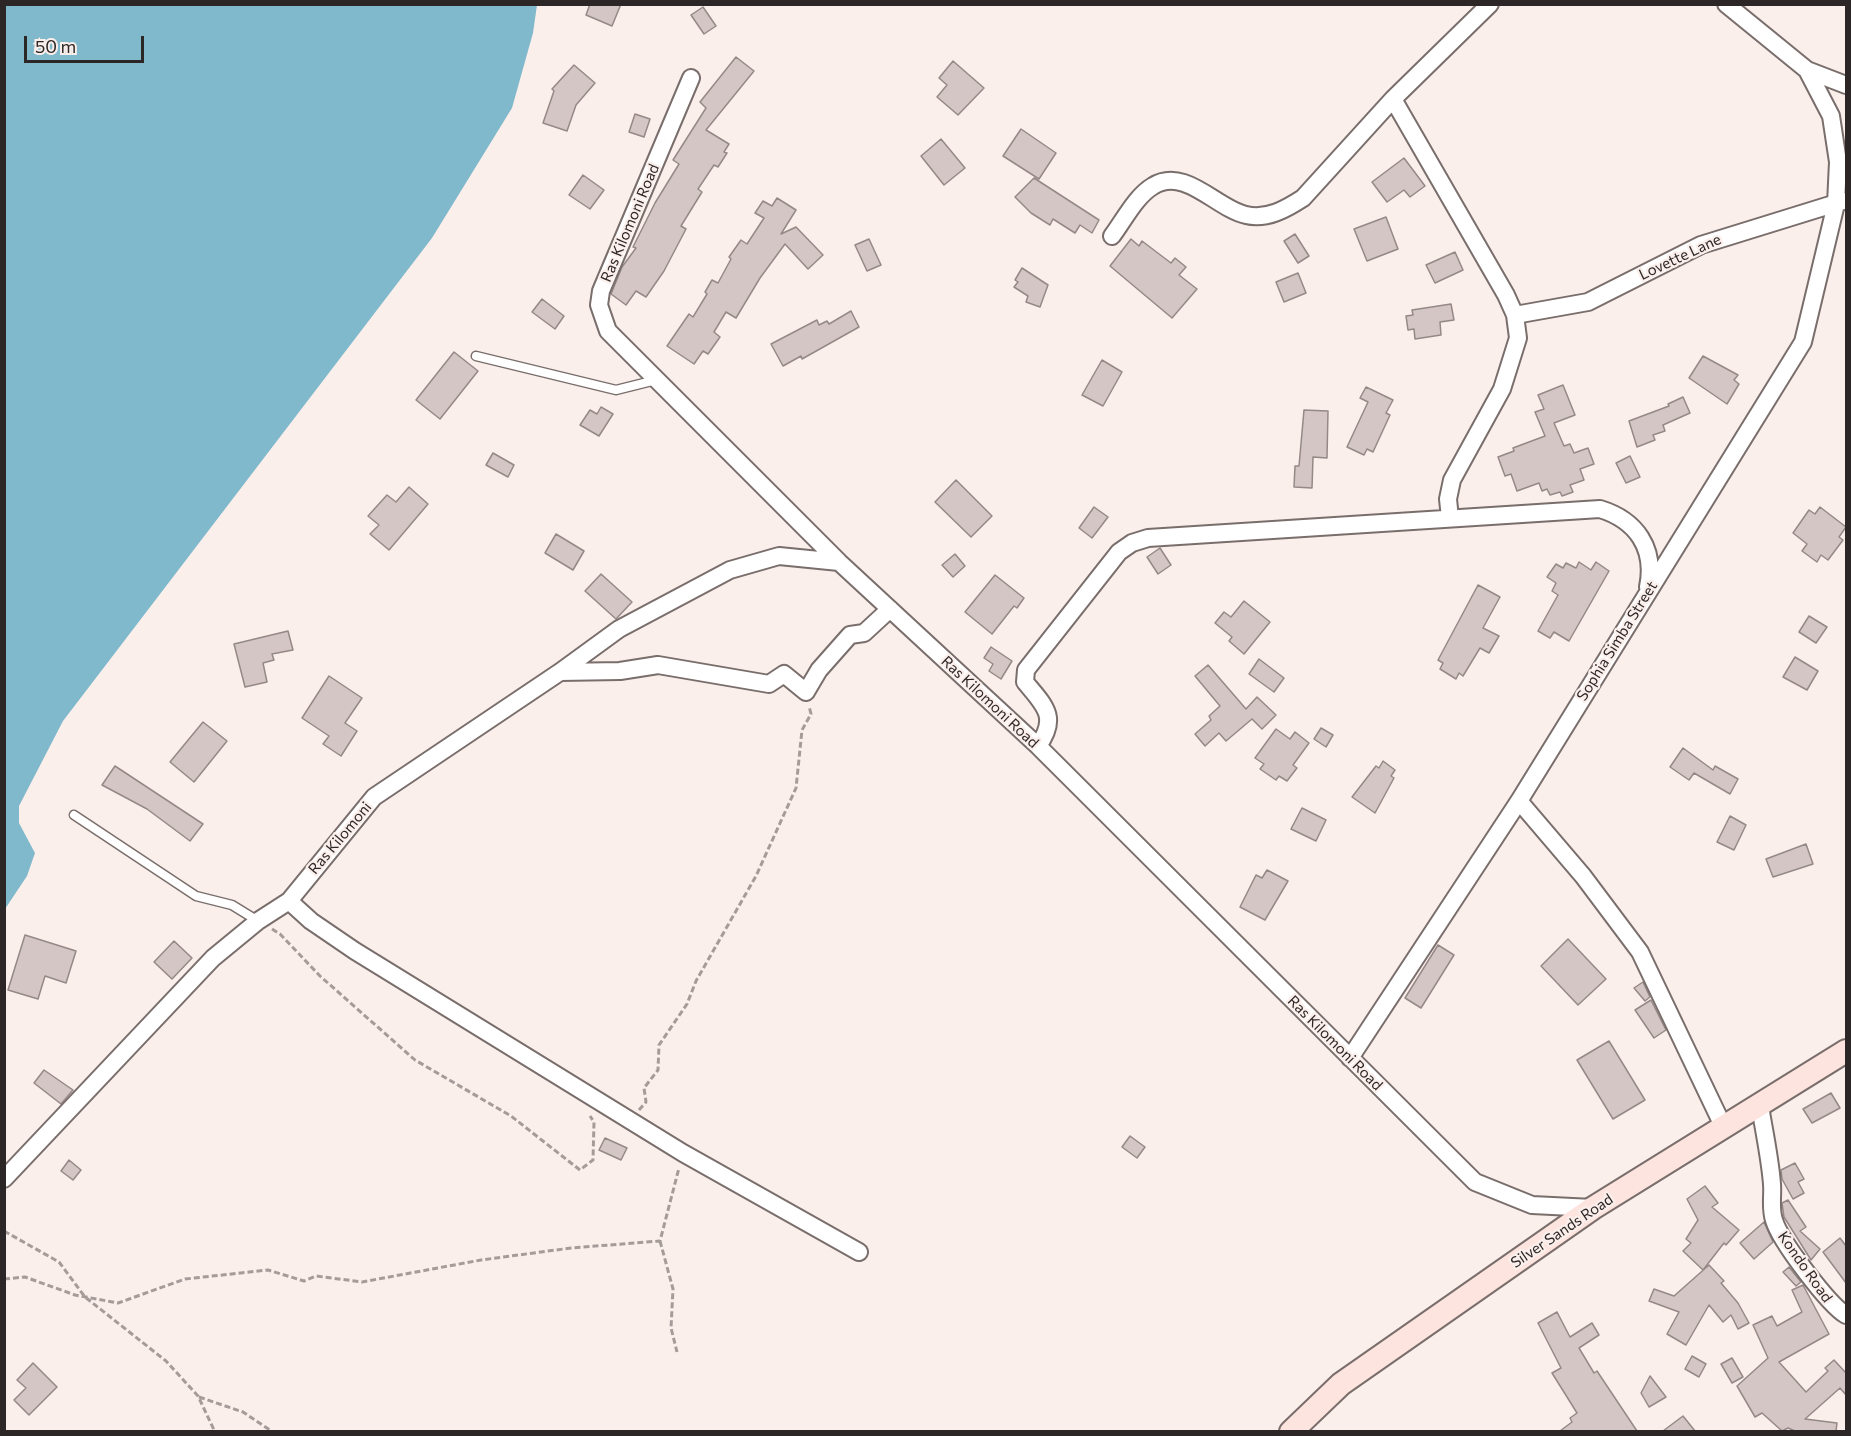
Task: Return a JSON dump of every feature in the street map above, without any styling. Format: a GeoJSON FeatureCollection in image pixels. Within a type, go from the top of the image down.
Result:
{"type":"FeatureCollection","features":[{"type":"Feature","properties":{"kind":"street"},"geometry":{"type":"LineString","coordinates":[[1112,236],[1146,191],[1167,181],[1189,186],[1246,216],[1266,215],[1286,209],[1303,198],[1393,99],[1490,4]]}},
{"type":"Feature","properties":{"kind":"street"},"geometry":{"type":"LineString","coordinates":[[1726,4],[1807,70],[1846,85]]}},
{"type":"Feature","properties":{"kind":"street","name":"Sophia Simba Street"},"geometry":{"type":"LineString","coordinates":[[1350,1058],[1519,801],[1647,590],[1803,342],[1841,201],[1831,116],[1807,70]]}},
{"type":"Feature","properties":{"kind":"street","name":"Ras Kilomoni Road"},"geometry":{"type":"LineString","coordinates":[[691,78],[601,291],[599,305],[608,331],[840,562],[1038,746],[1474,1182],[1532,1204],[1593,1208]]}},
{"type":"Feature","properties":{"kind":"street"},"geometry":{"type":"LineString","coordinates":[[1393,99],[1506,295],[1515,315],[1518,338],[1502,389],[1452,480],[1448,499],[1450,518]]}},
{"type":"Feature","properties":{"kind":"street","name":"Lovette Lane"},"geometry":{"type":"LineString","coordinates":[[1515,315],[1588,302],[1701,244],[1841,201]]}},
{"type":"Feature","properties":{"kind":"street"},"geometry":{"type":"LineString","coordinates":[[1038,746],[1045,736],[1049,719],[1042,704],[1025,682],[1026,670],[1119,552],[1132,543],[1148,538],[1600,509],[1617,514],[1632,525],[1643,539],[1649,555],[1651,572],[1647,590]]}},
{"type":"Feature","properties":{"kind":"street","name":"Ras Kilomoni"},"geometry":{"type":"LineString","coordinates":[[4,1179],[213,958],[258,921],[289,901],[374,796],[560,672],[619,629],[729,570],[779,556],[840,562]]}},
{"type":"Feature","properties":{"kind":"street"},"geometry":{"type":"LineString","coordinates":[[560,672],[620,670],[658,665],[768,684],[784,674],[806,692],[819,670],[850,635],[864,633],[890,609]]}},
{"type":"Feature","properties":{"kind":"street"},"geometry":{"type":"LineString","coordinates":[[1519,801],[1583,876],[1641,952],[1724,1128]]}},
{"type":"Feature","properties":{"kind":"street"},"geometry":{"type":"LineString","coordinates":[[289,901],[310,921],[355,951],[683,1153],[859,1252]]}},
{"type":"Feature","properties":{"kind":"street","name":"Silver Sands Road"},"geometry":{"type":"LineString","coordinates":[[1292,1431],[1341,1384],[1593,1208],[1846,1051]]}},
{"type":"Feature","properties":{"kind":"street","name":"Kondo Road"},"geometry":{"type":"LineString","coordinates":[[1760,1106],[1772,1185],[1771,1204],[1774,1222],[1834,1308],[1846,1315]]}},
{"type":"Feature","properties":{"kind":"lane"},"geometry":{"type":"LineString","coordinates":[[476,356],[616,390],[657,380]]}},
{"type":"Feature","properties":{"kind":"lane"},"geometry":{"type":"LineString","coordinates":[[74,815],[196,896],[232,905],[258,921]]}},
{"type":"Feature","properties":{"kind":"path"},"geometry":{"type":"LineString","coordinates":[[631,1119],[646,1102],[644,1088],[658,1070],[659,1045],[687,1004],[696,981],[756,876],[796,788],[802,730],[811,714],[806,692]]}},
{"type":"Feature","properties":{"kind":"path"},"geometry":{"type":"LineString","coordinates":[[258,921],[280,934],[320,976],[416,1060],[511,1116],[580,1170],[593,1160],[594,1122],[586,1111]]}},
{"type":"Feature","properties":{"kind":"path"},"geometry":{"type":"LineString","coordinates":[[677,1352],[671,1328],[673,1289],[660,1241],[683,1153]]}},
{"type":"Feature","properties":{"kind":"path"},"geometry":{"type":"LineString","coordinates":[[4,1231],[59,1262],[85,1297],[166,1361],[198,1396],[215,1431]]}},
{"type":"Feature","properties":{"kind":"path"},"geometry":{"type":"LineString","coordinates":[[4,1279],[25,1277],[85,1297],[118,1303],[184,1279],[268,1270],[304,1281],[316,1276],[362,1282],[549,1251],[660,1241]]}},
{"type":"Feature","properties":{"kind":"path"},"geometry":{"type":"LineString","coordinates":[[198,1396],[243,1412],[273,1431]]}},
{"type":"Feature","properties":{"kind":"water"},"geometry":{"type":"Polygon","coordinates":[[[5,4],[537,5],[533,33],[512,108],[432,238],[63,721],[19,806],[19,823],[35,853],[27,876],[5,909],[5,4]]]}},
{"type":"Feature","properties":{"kind":"building"},"geometry":{"type":"Polygon","coordinates":[[[590,4],[621,4],[612,26],[586,15],[590,4]]]}},
{"type":"Feature","properties":{"kind":"building"},"geometry":{"type":"Polygon","coordinates":[[[703,7],[716,26],[704,34],[691,15],[703,7]]]}},
{"type":"Feature","properties":{"kind":"building"},"geometry":{"type":"Polygon","coordinates":[[[736,57],[754,71],[706,130],[729,144],[724,152],[727,153],[718,167],[714,165],[698,189],[702,192],[681,226],[686,229],[664,271],[646,297],[636,291],[626,305],[611,294],[622,267],[636,248],[633,247],[655,203],[679,164],[673,160],[706,108],[700,102],[736,57]]]}},
{"type":"Feature","properties":{"kind":"building"},"geometry":{"type":"Polygon","coordinates":[[[953,61],[984,88],[958,115],[937,97],[947,85],[939,78],[953,61]]]}},
{"type":"Feature","properties":{"kind":"building"},"geometry":{"type":"Polygon","coordinates":[[[574,65],[595,83],[576,105],[567,131],[543,123],[554,91],[552,89],[574,65]]]}},
{"type":"Feature","properties":{"kind":"building"},"geometry":{"type":"Polygon","coordinates":[[[635,114],[650,119],[644,137],[629,132],[635,114]]]}},
{"type":"Feature","properties":{"kind":"building"},"geometry":{"type":"Polygon","coordinates":[[[1021,129],[1056,153],[1039,179],[1003,156],[1021,129]]]}},
{"type":"Feature","properties":{"kind":"building"},"geometry":{"type":"Polygon","coordinates":[[[941,139],[965,168],[944,185],[921,156],[941,139]]]}},
{"type":"Feature","properties":{"kind":"building"},"geometry":{"type":"Polygon","coordinates":[[[1404,158],[1425,186],[1410,197],[1404,190],[1387,202],[1372,182],[1404,158]]]}},
{"type":"Feature","properties":{"kind":"building"},"geometry":{"type":"Polygon","coordinates":[[[583,175],[604,190],[590,209],[569,195],[583,175]]]}},
{"type":"Feature","properties":{"kind":"building"},"geometry":{"type":"Polygon","coordinates":[[[1034,178],[1099,220],[1092,233],[1080,225],[1075,233],[1053,219],[1050,225],[1031,213],[1015,197],[1034,178]]]}},
{"type":"Feature","properties":{"kind":"building"},"geometry":{"type":"Polygon","coordinates":[[[777,198],[796,210],[781,234],[796,227],[823,255],[808,269],[785,244],[760,278],[736,318],[726,312],[714,332],[720,337],[708,354],[703,351],[694,364],[667,346],[689,314],[693,317],[707,294],[705,292],[712,280],[718,283],[731,259],[729,257],[741,240],[747,244],[764,218],[755,213],[763,201],[772,206],[777,198]]]}},
{"type":"Feature","properties":{"kind":"building"},"geometry":{"type":"Polygon","coordinates":[[[1386,217],[1398,249],[1367,261],[1354,229],[1386,217]]]}},
{"type":"Feature","properties":{"kind":"building"},"geometry":{"type":"Polygon","coordinates":[[[1295,234],[1309,256],[1298,263],[1284,241],[1295,234]]]}},
{"type":"Feature","properties":{"kind":"building"},"geometry":{"type":"Polygon","coordinates":[[[869,239],[881,265],[867,271],[855,245],[869,239]]]}},
{"type":"Feature","properties":{"kind":"building"},"geometry":{"type":"Polygon","coordinates":[[[1131,239],[1139,246],[1142,241],[1171,263],[1175,258],[1186,267],[1179,275],[1197,289],[1172,318],[1110,266],[1131,239]]]}},
{"type":"Feature","properties":{"kind":"building"},"geometry":{"type":"Polygon","coordinates":[[[1455,252],[1463,270],[1435,283],[1426,265],[1455,252]]]}},
{"type":"Feature","properties":{"kind":"building"},"geometry":{"type":"Polygon","coordinates":[[[1022,268],[1048,285],[1040,307],[1026,302],[1028,296],[1014,287],[1022,268]]]}},
{"type":"Feature","properties":{"kind":"building"},"geometry":{"type":"Polygon","coordinates":[[[1298,273],[1306,293],[1284,302],[1276,282],[1298,273]]]}},
{"type":"Feature","properties":{"kind":"building"},"geometry":{"type":"Polygon","coordinates":[[[542,299],[564,316],[555,329],[532,312],[542,299]]]}},
{"type":"Feature","properties":{"kind":"building"},"geometry":{"type":"Polygon","coordinates":[[[1451,304],[1454,320],[1440,322],[1441,335],[1415,339],[1414,329],[1408,330],[1406,316],[1413,315],[1412,310],[1451,304]]]}},
{"type":"Feature","properties":{"kind":"building"},"geometry":{"type":"Polygon","coordinates":[[[851,311],[859,327],[802,359],[801,356],[783,366],[771,344],[817,320],[819,325],[827,321],[829,324],[851,311]]]}},
{"type":"Feature","properties":{"kind":"building"},"geometry":{"type":"Polygon","coordinates":[[[454,352],[478,371],[440,419],[416,400],[454,352]]]}},
{"type":"Feature","properties":{"kind":"building"},"geometry":{"type":"Polygon","coordinates":[[[1703,356],[1738,375],[1734,380],[1739,384],[1727,404],[1689,378],[1703,356]]]}},
{"type":"Feature","properties":{"kind":"building"},"geometry":{"type":"Polygon","coordinates":[[[1102,360],[1122,372],[1103,406],[1082,395],[1102,360]]]}},
{"type":"Feature","properties":{"kind":"building"},"geometry":{"type":"Polygon","coordinates":[[[1563,385],[1575,415],[1554,423],[1564,446],[1570,444],[1574,453],[1588,448],[1594,464],[1580,469],[1584,480],[1570,485],[1573,492],[1562,496],[1560,492],[1550,495],[1547,489],[1542,491],[1539,483],[1517,491],[1511,474],[1505,476],[1498,457],[1514,451],[1513,448],[1545,436],[1535,412],[1544,409],[1538,395],[1563,385]]]}},
{"type":"Feature","properties":{"kind":"building"},"geometry":{"type":"Polygon","coordinates":[[[1366,387],[1393,400],[1386,413],[1390,415],[1373,452],[1367,449],[1364,455],[1347,447],[1368,402],[1360,398],[1366,387]]]}},
{"type":"Feature","properties":{"kind":"building"},"geometry":{"type":"Polygon","coordinates":[[[1683,397],[1690,413],[1663,425],[1665,431],[1653,435],[1655,440],[1637,447],[1629,421],[1669,406],[1668,404],[1683,397]]]}},
{"type":"Feature","properties":{"kind":"building"},"geometry":{"type":"Polygon","coordinates":[[[601,407],[613,414],[599,436],[580,425],[590,410],[597,414],[601,407]]]}},
{"type":"Feature","properties":{"kind":"building"},"geometry":{"type":"Polygon","coordinates":[[[1304,410],[1328,411],[1327,458],[1313,457],[1312,488],[1294,487],[1295,466],[1299,466],[1304,410]]]}},
{"type":"Feature","properties":{"kind":"building"},"geometry":{"type":"Polygon","coordinates":[[[493,453],[514,465],[508,477],[486,465],[493,453]]]}},
{"type":"Feature","properties":{"kind":"building"},"geometry":{"type":"Polygon","coordinates":[[[1630,456],[1640,477],[1626,483],[1616,463],[1630,456]]]}},
{"type":"Feature","properties":{"kind":"building"},"geometry":{"type":"Polygon","coordinates":[[[956,480],[992,516],[971,537],[935,502],[956,480]]]}},
{"type":"Feature","properties":{"kind":"building"},"geometry":{"type":"Polygon","coordinates":[[[409,487],[428,504],[389,550],[370,534],[379,525],[368,516],[387,495],[396,502],[409,487]]]}},
{"type":"Feature","properties":{"kind":"building"},"geometry":{"type":"Polygon","coordinates":[[[1094,507],[1108,517],[1092,538],[1079,528],[1094,507]]]}},
{"type":"Feature","properties":{"kind":"building"},"geometry":{"type":"Polygon","coordinates":[[[1820,507],[1846,527],[1839,537],[1843,540],[1828,560],[1821,555],[1817,562],[1802,551],[1807,544],[1793,533],[1809,510],[1815,514],[1820,507]]]}},
{"type":"Feature","properties":{"kind":"building"},"geometry":{"type":"Polygon","coordinates":[[[556,534],[584,551],[573,570],[545,553],[556,534]]]}},
{"type":"Feature","properties":{"kind":"building"},"geometry":{"type":"Polygon","coordinates":[[[1160,548],[1171,565],[1158,574],[1147,557],[1160,548]]]}},
{"type":"Feature","properties":{"kind":"building"},"geometry":{"type":"Polygon","coordinates":[[[955,554],[965,566],[953,577],[942,565],[955,554]]]}},
{"type":"Feature","properties":{"kind":"building"},"geometry":{"type":"Polygon","coordinates":[[[1579,562],[1591,570],[1596,562],[1609,571],[1569,641],[1554,632],[1550,638],[1538,631],[1558,595],[1552,591],[1556,583],[1547,577],[1556,564],[1563,568],[1566,563],[1576,568],[1579,562]]]}},
{"type":"Feature","properties":{"kind":"building"},"geometry":{"type":"Polygon","coordinates":[[[601,574],[632,602],[616,619],[585,591],[601,574]]]}},
{"type":"Feature","properties":{"kind":"building"},"geometry":{"type":"Polygon","coordinates":[[[995,575],[1024,598],[1017,608],[1014,606],[992,634],[965,612],[995,575]]]}},
{"type":"Feature","properties":{"kind":"building"},"geometry":{"type":"Polygon","coordinates":[[[1478,585],[1500,597],[1483,628],[1499,636],[1489,653],[1480,648],[1463,676],[1459,673],[1456,679],[1440,669],[1443,663],[1438,660],[1478,585]]]}},
{"type":"Feature","properties":{"kind":"building"},"geometry":{"type":"Polygon","coordinates":[[[1244,601],[1270,622],[1244,654],[1229,641],[1232,637],[1215,623],[1224,612],[1231,617],[1244,601]]]}},
{"type":"Feature","properties":{"kind":"building"},"geometry":{"type":"Polygon","coordinates":[[[1809,616],[1827,627],[1816,643],[1799,632],[1809,616]]]}},
{"type":"Feature","properties":{"kind":"building"},"geometry":{"type":"Polygon","coordinates":[[[288,631],[293,650],[272,654],[274,660],[263,663],[267,682],[245,687],[234,644],[288,631]]]}},
{"type":"Feature","properties":{"kind":"building"},"geometry":{"type":"Polygon","coordinates":[[[991,647],[1012,661],[1001,679],[989,671],[993,664],[984,658],[991,647]]]}},
{"type":"Feature","properties":{"kind":"building"},"geometry":{"type":"Polygon","coordinates":[[[1795,657],[1818,671],[1807,690],[1783,677],[1795,657]]]}},
{"type":"Feature","properties":{"kind":"building"},"geometry":{"type":"Polygon","coordinates":[[[1259,659],[1284,678],[1274,692],[1249,674],[1259,659]]]}},
{"type":"Feature","properties":{"kind":"building"},"geometry":{"type":"Polygon","coordinates":[[[1208,665],[1246,709],[1257,697],[1276,715],[1262,729],[1252,719],[1226,741],[1219,733],[1205,746],[1195,734],[1211,720],[1209,716],[1220,706],[1195,676],[1208,665]]]}},
{"type":"Feature","properties":{"kind":"building"},"geometry":{"type":"Polygon","coordinates":[[[329,676],[362,698],[345,723],[357,731],[341,756],[323,744],[329,736],[302,718],[329,676]]]}},
{"type":"Feature","properties":{"kind":"building"},"geometry":{"type":"Polygon","coordinates":[[[203,722],[227,741],[194,782],[170,762],[203,722]]]}},
{"type":"Feature","properties":{"kind":"building"},"geometry":{"type":"Polygon","coordinates":[[[1321,728],[1333,735],[1326,747],[1314,739],[1321,728]]]}},
{"type":"Feature","properties":{"kind":"building"},"geometry":{"type":"Polygon","coordinates":[[[1276,729],[1290,739],[1295,732],[1309,743],[1293,765],[1297,768],[1287,781],[1279,776],[1276,780],[1260,769],[1264,764],[1255,758],[1276,729]]]}},
{"type":"Feature","properties":{"kind":"building"},"geometry":{"type":"Polygon","coordinates":[[[1683,748],[1713,770],[1715,766],[1738,779],[1730,794],[1694,773],[1689,780],[1670,767],[1683,748]]]}},
{"type":"Feature","properties":{"kind":"building"},"geometry":{"type":"Polygon","coordinates":[[[1383,761],[1395,770],[1391,776],[1394,778],[1375,813],[1352,797],[1376,766],[1379,768],[1383,761]]]}},
{"type":"Feature","properties":{"kind":"building"},"geometry":{"type":"Polygon","coordinates":[[[115,766],[203,824],[190,841],[147,809],[102,785],[115,766]]]}},
{"type":"Feature","properties":{"kind":"building"},"geometry":{"type":"Polygon","coordinates":[[[1302,808],[1326,820],[1316,841],[1291,829],[1302,808]]]}},
{"type":"Feature","properties":{"kind":"building"},"geometry":{"type":"Polygon","coordinates":[[[1730,816],[1746,825],[1734,850],[1717,842],[1730,816]]]}},
{"type":"Feature","properties":{"kind":"building"},"geometry":{"type":"Polygon","coordinates":[[[1806,844],[1813,864],[1773,877],[1766,859],[1806,844]]]}},
{"type":"Feature","properties":{"kind":"building"},"geometry":{"type":"Polygon","coordinates":[[[1267,870],[1288,881],[1265,920],[1240,907],[1256,875],[1262,878],[1267,870]]]}},
{"type":"Feature","properties":{"kind":"building"},"geometry":{"type":"Polygon","coordinates":[[[25,935],[76,951],[66,983],[45,976],[38,999],[8,990],[25,935]]]}},
{"type":"Feature","properties":{"kind":"building"},"geometry":{"type":"Polygon","coordinates":[[[1568,939],[1606,979],[1578,1005],[1541,966],[1568,939]]]}},
{"type":"Feature","properties":{"kind":"building"},"geometry":{"type":"Polygon","coordinates":[[[174,941],[192,958],[172,979],[154,962],[174,941]]]}},
{"type":"Feature","properties":{"kind":"building"},"geometry":{"type":"Polygon","coordinates":[[[1438,945],[1454,955],[1421,1008],[1405,998],[1438,945]]]}},
{"type":"Feature","properties":{"kind":"building"},"geometry":{"type":"Polygon","coordinates":[[[1643,982],[1650,997],[1645,1001],[1634,988],[1643,982]]]}},
{"type":"Feature","properties":{"kind":"building"},"geometry":{"type":"Polygon","coordinates":[[[1651,1000],[1666,1030],[1654,1038],[1635,1010],[1651,1000]]]}},
{"type":"Feature","properties":{"kind":"building"},"geometry":{"type":"Polygon","coordinates":[[[1609,1041],[1645,1100],[1613,1119],[1577,1060],[1609,1041]]]}},
{"type":"Feature","properties":{"kind":"building"},"geometry":{"type":"Polygon","coordinates":[[[44,1070],[73,1090],[61,1104],[34,1083],[44,1070]]]}},
{"type":"Feature","properties":{"kind":"building"},"geometry":{"type":"Polygon","coordinates":[[[1831,1093],[1840,1108],[1812,1123],[1803,1109],[1831,1093]]]}},
{"type":"Feature","properties":{"kind":"building"},"geometry":{"type":"Polygon","coordinates":[[[1130,1136],[1145,1147],[1137,1158],[1122,1147],[1130,1136]]]}},
{"type":"Feature","properties":{"kind":"building"},"geometry":{"type":"Polygon","coordinates":[[[605,1138],[627,1148],[621,1160],[599,1150],[605,1138]]]}},
{"type":"Feature","properties":{"kind":"building"},"geometry":{"type":"Polygon","coordinates":[[[69,1160],[81,1170],[73,1180],[61,1171],[69,1160]]]}},
{"type":"Feature","properties":{"kind":"building"},"geometry":{"type":"Polygon","coordinates":[[[1795,1163],[1804,1179],[1798,1182],[1804,1193],[1793,1199],[1782,1179],[1781,1170],[1795,1163]]]}},
{"type":"Feature","properties":{"kind":"building"},"geometry":{"type":"Polygon","coordinates":[[[1705,1186],[1718,1203],[1712,1207],[1739,1230],[1726,1245],[1724,1243],[1703,1270],[1683,1251],[1691,1243],[1686,1239],[1698,1220],[1687,1199],[1705,1186]]]}},
{"type":"Feature","properties":{"kind":"building"},"geometry":{"type":"Polygon","coordinates":[[[1788,1200],[1806,1227],[1800,1231],[1820,1249],[1811,1260],[1784,1217],[1782,1203],[1788,1200]]]}},
{"type":"Feature","properties":{"kind":"building"},"geometry":{"type":"Polygon","coordinates":[[[1764,1222],[1773,1242],[1754,1259],[1740,1243],[1764,1222]]]}},
{"type":"Feature","properties":{"kind":"building"},"geometry":{"type":"Polygon","coordinates":[[[1840,1238],[1846,1246],[1846,1283],[1823,1252],[1840,1238]]]}},
{"type":"Feature","properties":{"kind":"building"},"geometry":{"type":"Polygon","coordinates":[[[1709,1265],[1724,1281],[1721,1283],[1738,1303],[1749,1323],[1738,1329],[1731,1315],[1723,1322],[1709,1305],[1686,1345],[1667,1334],[1679,1312],[1649,1301],[1654,1289],[1674,1296],[1709,1265]]]}},
{"type":"Feature","properties":{"kind":"building"},"geometry":{"type":"Polygon","coordinates":[[[1789,1267],[1801,1282],[1796,1286],[1783,1272],[1789,1267]]]}},
{"type":"Feature","properties":{"kind":"building"},"geometry":{"type":"Polygon","coordinates":[[[1803,1285],[1829,1334],[1779,1362],[1806,1392],[1828,1371],[1825,1368],[1834,1360],[1846,1373],[1846,1395],[1840,1388],[1805,1419],[1837,1423],[1836,1431],[1795,1431],[1788,1428],[1782,1431],[1762,1413],[1755,1417],[1737,1386],[1768,1358],[1753,1325],[1772,1316],[1777,1326],[1802,1312],[1792,1290],[1803,1285]]]}},
{"type":"Feature","properties":{"kind":"building"},"geometry":{"type":"Polygon","coordinates":[[[1557,1312],[1570,1337],[1592,1323],[1599,1335],[1579,1348],[1594,1373],[1597,1371],[1637,1431],[1560,1431],[1572,1422],[1570,1418],[1577,1413],[1552,1373],[1561,1368],[1538,1323],[1557,1312]]]}},
{"type":"Feature","properties":{"kind":"building"},"geometry":{"type":"Polygon","coordinates":[[[1692,1356],[1706,1364],[1699,1377],[1685,1369],[1692,1356]]]}},
{"type":"Feature","properties":{"kind":"building"},"geometry":{"type":"Polygon","coordinates":[[[1732,1358],[1743,1377],[1732,1383],[1721,1364],[1732,1358]]]}},
{"type":"Feature","properties":{"kind":"building"},"geometry":{"type":"Polygon","coordinates":[[[33,1363],[57,1387],[29,1415],[14,1400],[26,1388],[17,1380],[33,1363]]]}},
{"type":"Feature","properties":{"kind":"building"},"geometry":{"type":"Polygon","coordinates":[[[1650,1376],[1666,1397],[1649,1407],[1641,1393],[1650,1376]]]}},
{"type":"Feature","properties":{"kind":"building"},"geometry":{"type":"Polygon","coordinates":[[[1683,1416],[1695,1431],[1663,1431],[1683,1416]]]}}]}
